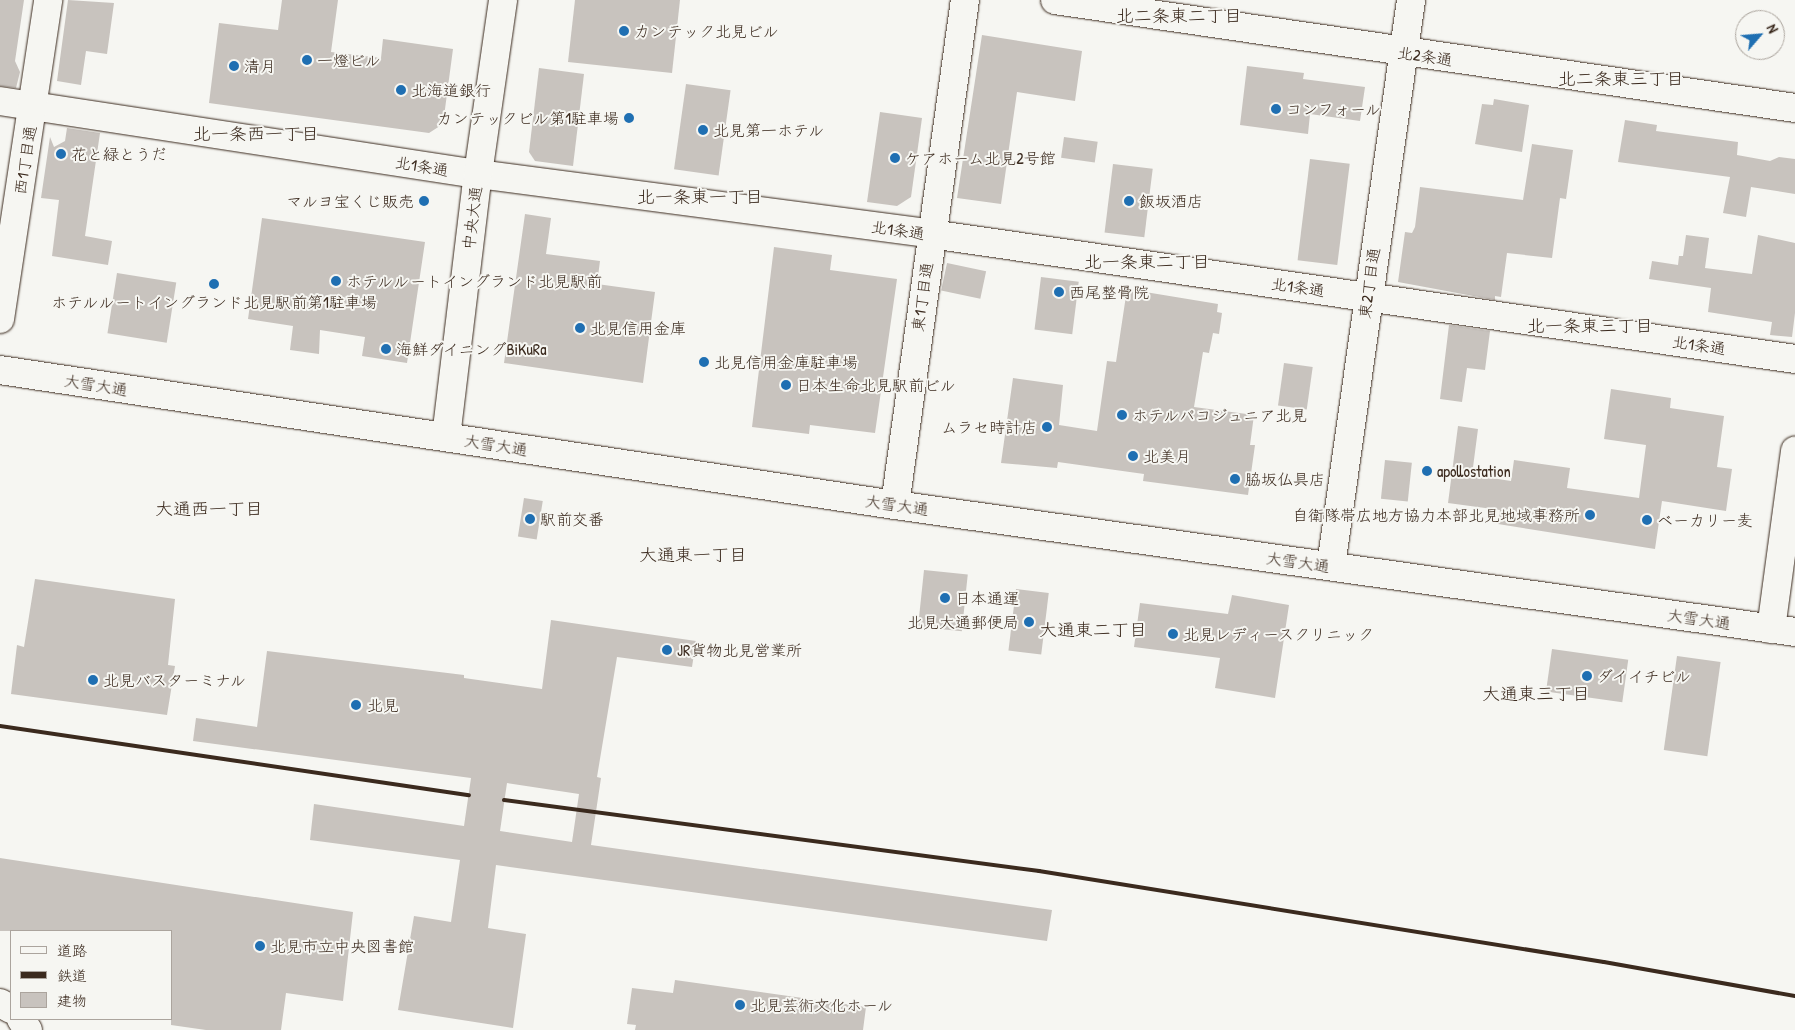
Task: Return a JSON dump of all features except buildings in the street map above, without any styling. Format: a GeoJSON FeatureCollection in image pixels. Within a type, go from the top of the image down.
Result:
{"type":"FeatureCollection","features":[{"type":"Feature","properties":{"kind":"main road","name":"西1丁目通"},"geometry":{"type":"LineString","coordinates":[[0,319],[34,106],[48,0]]}},
{"type":"Feature","properties":{"kind":"main road","name":"中央大通"},"geometry":{"type":"LineString","coordinates":[[446,437],[478,174],[503,0]]}},
{"type":"Feature","properties":{"kind":"main road","name":"東1丁目通"},"geometry":{"type":"LineString","coordinates":[[895,505],[931,234],[965,0]]}},
{"type":"Feature","properties":{"kind":"main road","name":"北2条通"},"geometry":{"type":"LineString","coordinates":[[1055,0],[1403,53],[1795,108]]}},
{"type":"Feature","properties":{"kind":"main road","name":"東2丁目通"},"geometry":{"type":"LineString","coordinates":[[1331,566],[1367,296],[1411,0]]}},
{"type":"Feature","properties":{"kind":"main road","name":"北1条通"},"geometry":{"type":"LineString","coordinates":[[0,101],[478,174],[931,234],[1795,359]]}},
{"type":"Feature","properties":{"kind":"main road","name":"大雪大通"},"geometry":{"type":"LineString","coordinates":[[0,370],[895,505],[1783,631]]}},
{"type":"Feature","properties":{"kind":"main road"},"geometry":{"type":"LineString","coordinates":[[1783,631],[1795,451]]}},
{"type":"Feature","properties":{"kind":"railway"},"geometry":{"type":"LineString","coordinates":[[0,726],[469,795]]}},
{"type":"Feature","properties":{"kind":"railway"},"geometry":{"type":"LineString","coordinates":[[504,800],[1039,871],[1604,962],[1795,996]]}},
{"type":"Feature","properties":{"kind":"place","name":"カンテック北見ビル"},"geometry":{"type":"Point","coordinates":[624,31]}},
{"type":"Feature","properties":{"kind":"place","name":"一燈ビル"},"geometry":{"type":"Point","coordinates":[307,60]}},
{"type":"Feature","properties":{"kind":"place","name":"清月"},"geometry":{"type":"Point","coordinates":[234,66]}},
{"type":"Feature","properties":{"kind":"place","name":"北海道銀行"},"geometry":{"type":"Point","coordinates":[401,90]}},
{"type":"Feature","properties":{"kind":"place","name":"コンフォール"},"geometry":{"type":"Point","coordinates":[1276,109]}},
{"type":"Feature","properties":{"kind":"place","name":"カンテックビル第1駐車場"},"geometry":{"type":"Point","coordinates":[629,118]}},
{"type":"Feature","properties":{"kind":"place","name":"北見第一ホテル"},"geometry":{"type":"Point","coordinates":[703,130]}},
{"type":"Feature","properties":{"kind":"place","name":"花と緑とうだ"},"geometry":{"type":"Point","coordinates":[61,154]}},
{"type":"Feature","properties":{"kind":"place","name":"ケアホーム北見2号館"},"geometry":{"type":"Point","coordinates":[895,158]}},
{"type":"Feature","properties":{"kind":"place","name":"マルヨ宝くじ販売"},"geometry":{"type":"Point","coordinates":[424,201]}},
{"type":"Feature","properties":{"kind":"place","name":"飯坂酒店"},"geometry":{"type":"Point","coordinates":[1129,201]}},
{"type":"Feature","properties":{"kind":"place","name":"ホテルルートイングランド北見駅前"},"geometry":{"type":"Point","coordinates":[336,281]}},
{"type":"Feature","properties":{"kind":"place","name":"ホテルルートイングランド北見駅前第1駐車場"},"geometry":{"type":"Point","coordinates":[214,284]}},
{"type":"Feature","properties":{"kind":"place","name":"西尾整骨院"},"geometry":{"type":"Point","coordinates":[1059,292]}},
{"type":"Feature","properties":{"kind":"place","name":"北見信用金庫"},"geometry":{"type":"Point","coordinates":[580,328]}},
{"type":"Feature","properties":{"kind":"place","name":"海鮮ダイニングBiKuRa"},"geometry":{"type":"Point","coordinates":[386,349]}},
{"type":"Feature","properties":{"kind":"place","name":"北見信用金庫駐車場"},"geometry":{"type":"Point","coordinates":[704,362]}},
{"type":"Feature","properties":{"kind":"place","name":"日本生命北見駅前ビル"},"geometry":{"type":"Point","coordinates":[786,385]}},
{"type":"Feature","properties":{"kind":"place","name":"ホテルパコジュニア北見"},"geometry":{"type":"Point","coordinates":[1122,415]}},
{"type":"Feature","properties":{"kind":"place","name":"ムラセ時計店"},"geometry":{"type":"Point","coordinates":[1047,427]}},
{"type":"Feature","properties":{"kind":"place","name":"北美月"},"geometry":{"type":"Point","coordinates":[1133,456]}},
{"type":"Feature","properties":{"kind":"place","name":"apollostation"},"geometry":{"type":"Point","coordinates":[1427,471]}},
{"type":"Feature","properties":{"kind":"place","name":"脇坂仏具店"},"geometry":{"type":"Point","coordinates":[1235,479]}},
{"type":"Feature","properties":{"kind":"place","name":"自衛隊帯広地方協力本部北見地域事務所"},"geometry":{"type":"Point","coordinates":[1590,515]}},
{"type":"Feature","properties":{"kind":"place","name":"駅前交番"},"geometry":{"type":"Point","coordinates":[530,519]}},
{"type":"Feature","properties":{"kind":"place","name":"ベーカリー麦"},"geometry":{"type":"Point","coordinates":[1647,520]}},
{"type":"Feature","properties":{"kind":"place","name":"日本通運"},"geometry":{"type":"Point","coordinates":[945,598]}},
{"type":"Feature","properties":{"kind":"place","name":"北見大通郵便局"},"geometry":{"type":"Point","coordinates":[1029,622]}},
{"type":"Feature","properties":{"kind":"place","name":"北見レディースクリニック"},"geometry":{"type":"Point","coordinates":[1173,634]}},
{"type":"Feature","properties":{"kind":"place","name":"JR貨物北見営業所"},"geometry":{"type":"Point","coordinates":[667,650]}},
{"type":"Feature","properties":{"kind":"place","name":"ダイイチビル"},"geometry":{"type":"Point","coordinates":[1587,676]}},
{"type":"Feature","properties":{"kind":"place","name":"北見バスターミナル"},"geometry":{"type":"Point","coordinates":[93,680]}},
{"type":"Feature","properties":{"kind":"place","name":"北見"},"geometry":{"type":"Point","coordinates":[356,705]}},
{"type":"Feature","properties":{"kind":"place","name":"北見市立中央図書館"},"geometry":{"type":"Point","coordinates":[260,946]}},
{"type":"Feature","properties":{"kind":"place","name":"北見芸術文化ホール"},"geometry":{"type":"Point","coordinates":[740,1005]}},
{"type":"Feature","properties":{"kind":"district","name":"北二条東二丁目"},"geometry":{"type":"Point","coordinates":[1179,16]}},
{"type":"Feature","properties":{"kind":"district","name":"北二条東三丁目"},"geometry":{"type":"Point","coordinates":[1621,79]}},
{"type":"Feature","properties":{"kind":"district","name":"北一条西一丁目"},"geometry":{"type":"Point","coordinates":[256,134]}},
{"type":"Feature","properties":{"kind":"district","name":"北一条東一丁目"},"geometry":{"type":"Point","coordinates":[700,197]}},
{"type":"Feature","properties":{"kind":"district","name":"北一条東二丁目"},"geometry":{"type":"Point","coordinates":[1147,262]}},
{"type":"Feature","properties":{"kind":"district","name":"北一条東三丁目"},"geometry":{"type":"Point","coordinates":[1590,326]}},
{"type":"Feature","properties":{"kind":"district","name":"大通西一丁目"},"geometry":{"type":"Point","coordinates":[209,509]}},
{"type":"Feature","properties":{"kind":"district","name":"大通東一丁目"},"geometry":{"type":"Point","coordinates":[693,555]}},
{"type":"Feature","properties":{"kind":"district","name":"大通東二丁目"},"geometry":{"type":"Point","coordinates":[1093,630]}},
{"type":"Feature","properties":{"kind":"district","name":"大通東三丁目"},"geometry":{"type":"Point","coordinates":[1536,694]}}]}
